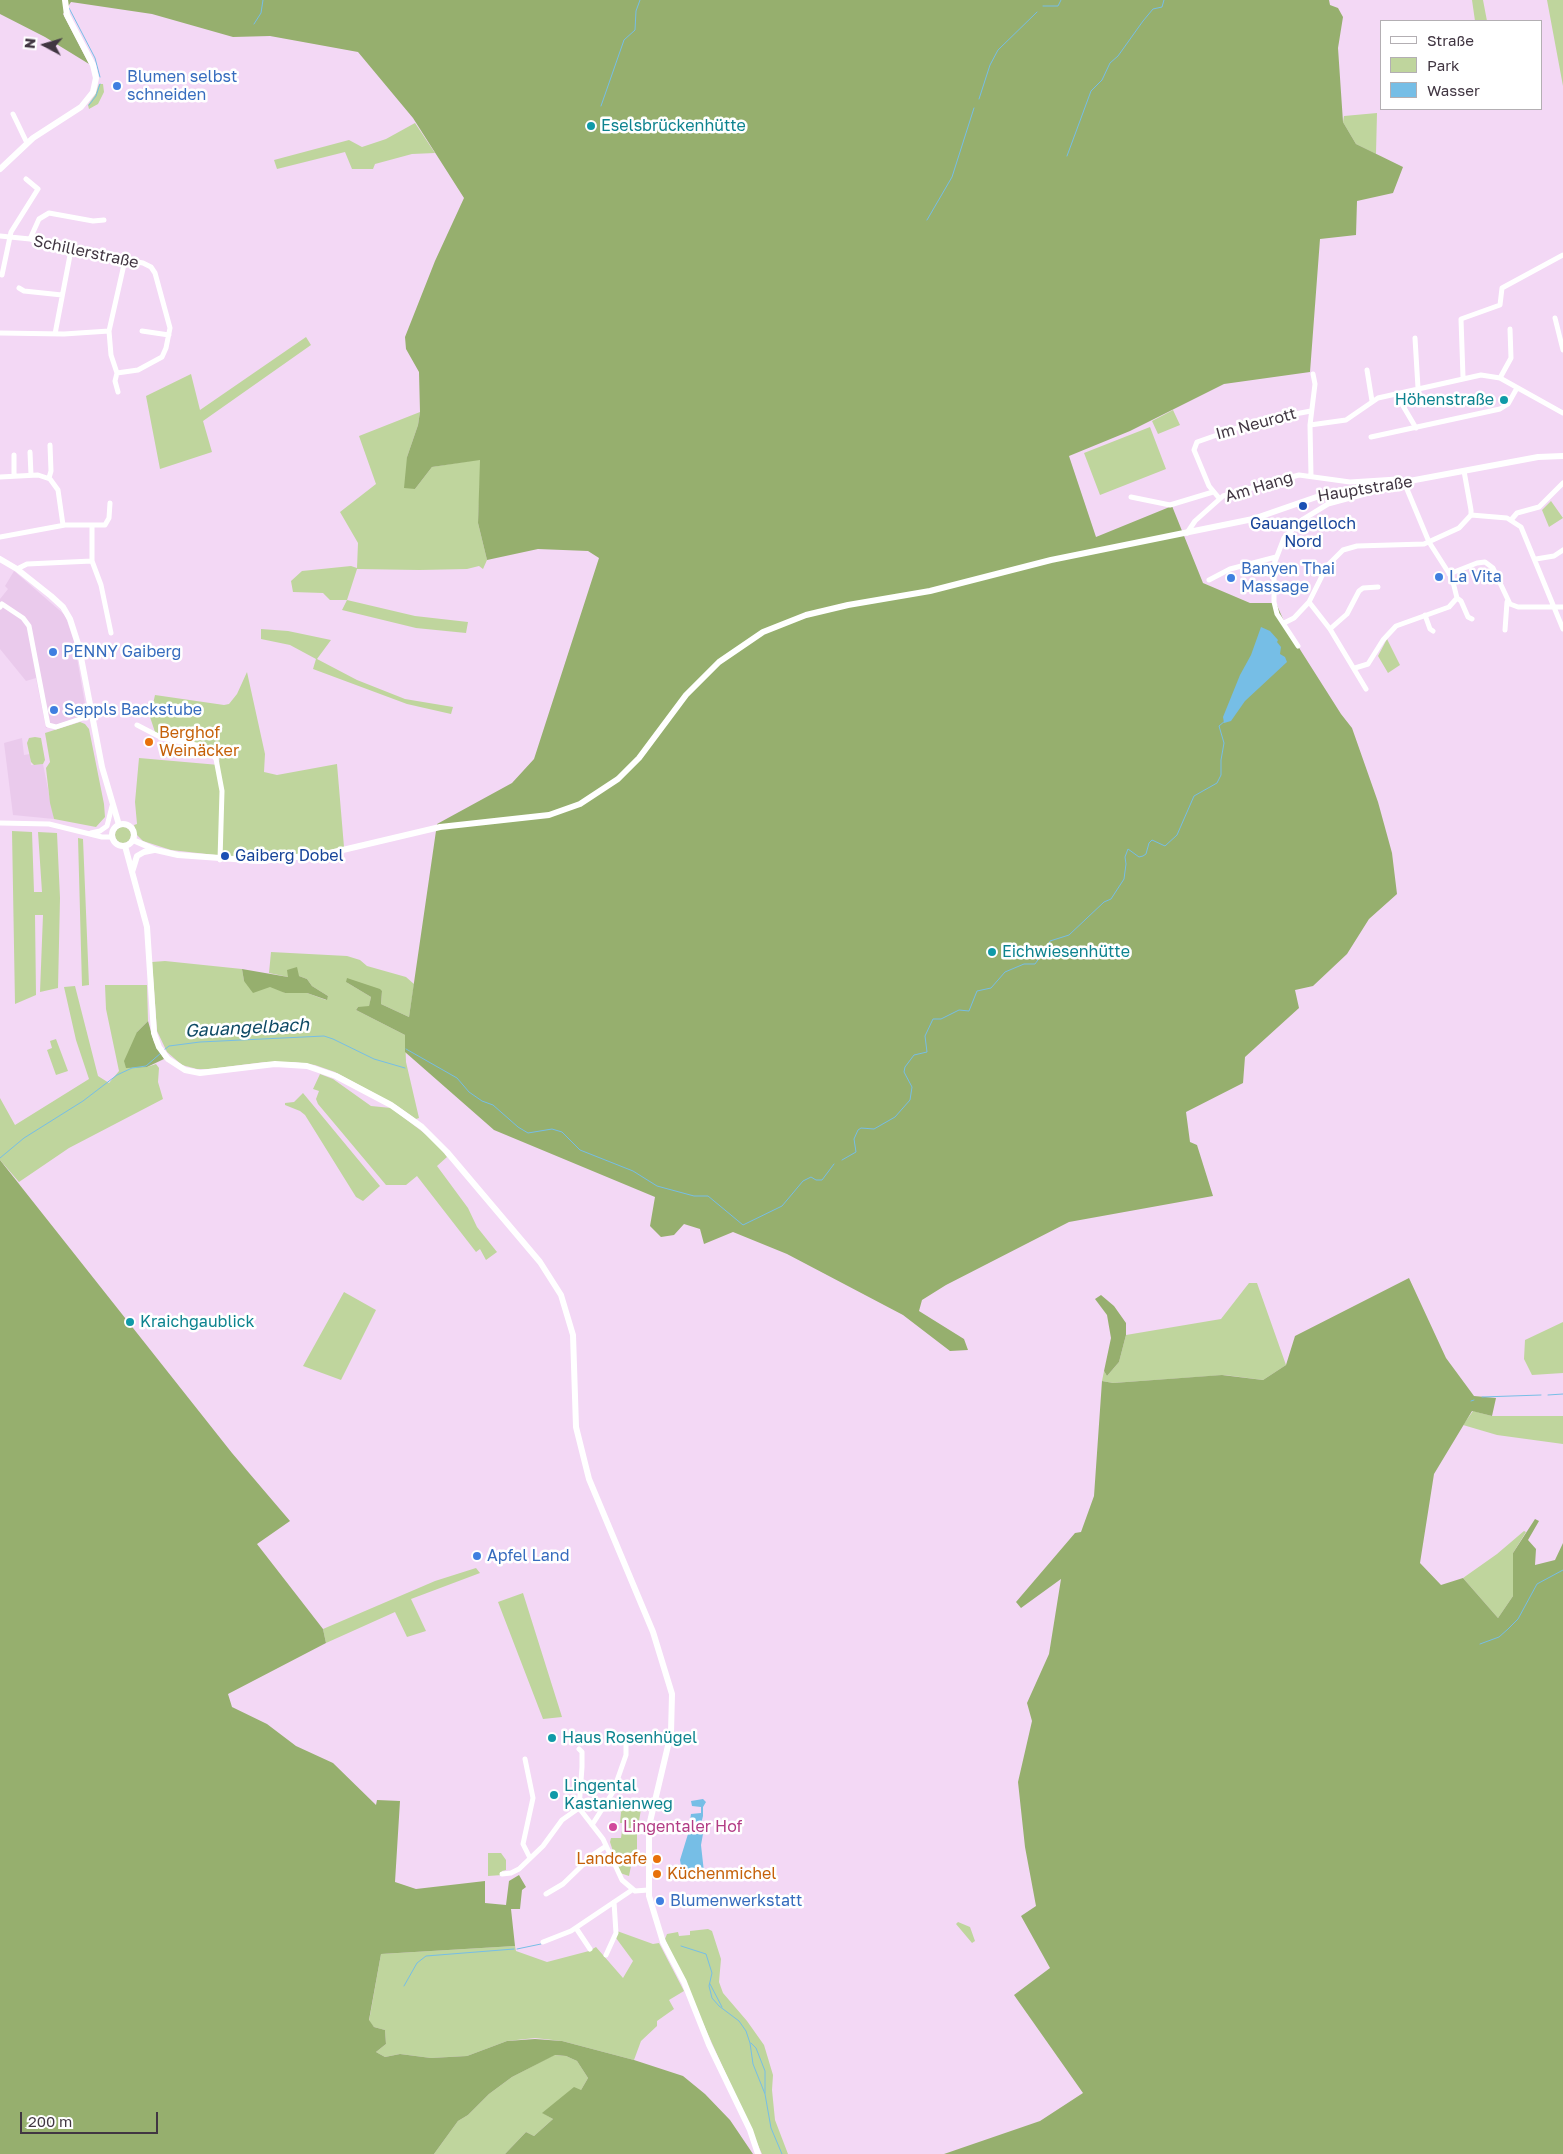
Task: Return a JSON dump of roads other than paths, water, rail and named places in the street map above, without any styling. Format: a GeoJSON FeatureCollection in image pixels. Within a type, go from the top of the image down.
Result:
{"type":"FeatureCollection","features":[{"type":"Feature","properties":{"kind":"main road"},"geometry":{"type":"LineString","coordinates":[[0,169],[27,143],[85,104],[92,95],[96,85],[94,65],[68,15],[64,0]]}},
{"type":"Feature","properties":{"kind":"main road","name":"Hauptstraße"},"geometry":{"type":"LineString","coordinates":[[132,840],[156,850],[220,860],[262,861],[314,856],[434,828],[532,818],[565,810],[601,792],[618,779],[639,758],[697,682],[738,647],[771,629],[824,610],[930,591],[1050,560],[1253,519],[1316,496],[1538,457],[1563,456]]}},
{"type":"Feature","properties":{"kind":"main road"},"geometry":{"type":"LineString","coordinates":[[0,559],[17,569],[65,609],[74,628],[112,805],[119,825]]}},
{"type":"Feature","properties":{"kind":"main road"},"geometry":{"type":"LineString","coordinates":[[125,824],[132,829],[132,840],[125,846],[116,844],[112,837],[114,830],[119,825],[125,824]]}},
{"type":"Feature","properties":{"kind":"main road"},"geometry":{"type":"LineString","coordinates":[[125,846],[147,927],[154,1033],[159,1047],[168,1059],[185,1070],[206,1074],[275,1064],[307,1066],[336,1076],[391,1104],[417,1123],[442,1146],[540,1262],[558,1288],[568,1314],[573,1335],[575,1415],[586,1471],[655,1639],[672,1694],[671,1733],[653,1804],[648,1840],[648,1890],[663,1942],[684,1982],[709,2045],[750,2130],[758,2154]]}},
{"type":"Feature","properties":{"kind":"main road"},"geometry":{"type":"LineString","coordinates":[[132,874],[137,856],[144,852],[156,850]]}},
{"type":"Feature","properties":{"kind":"street"},"geometry":{"type":"LineString","coordinates":[[13,114],[27,143]]}},
{"type":"Feature","properties":{"kind":"street"},"geometry":{"type":"LineString","coordinates":[[10,236],[38,189],[26,179]]}},
{"type":"Feature","properties":{"kind":"street"},"geometry":{"type":"LineString","coordinates":[[30,239],[39,220],[49,213],[94,221],[104,220]]}},
{"type":"Feature","properties":{"kind":"street","name":"Schillerstraße"},"geometry":{"type":"LineString","coordinates":[[0,236],[30,239],[71,250],[145,264],[154,272],[169,324],[169,335],[165,352],[159,360],[138,370],[117,373]]}},
{"type":"Feature","properties":{"kind":"street","name":"Schillerstraße"},"geometry":{"type":"LineString","coordinates":[[2,275],[10,236]]}},
{"type":"Feature","properties":{"kind":"street"},"geometry":{"type":"LineString","coordinates":[[55,334],[71,250]]}},
{"type":"Feature","properties":{"kind":"street"},"geometry":{"type":"LineString","coordinates":[[1463,377],[1461,319],[1500,305],[1502,288],[1563,255]]}},
{"type":"Feature","properties":{"kind":"street"},"geometry":{"type":"LineString","coordinates":[[118,392],[115,380],[117,373],[111,353],[109,331],[125,260]]}},
{"type":"Feature","properties":{"kind":"street"},"geometry":{"type":"LineString","coordinates":[[19,288],[24,292],[62,295]]}},
{"type":"Feature","properties":{"kind":"street"},"geometry":{"type":"LineString","coordinates":[[1555,318],[1563,350]]}},
{"type":"Feature","properties":{"kind":"street"},"geometry":{"type":"LineString","coordinates":[[1500,378],[1511,358],[1510,329]]}},
{"type":"Feature","properties":{"kind":"street"},"geometry":{"type":"LineString","coordinates":[[0,333],[55,334],[109,331]]}},
{"type":"Feature","properties":{"kind":"street"},"geometry":{"type":"LineString","coordinates":[[142,331],[169,335]]}},
{"type":"Feature","properties":{"kind":"street"},"geometry":{"type":"LineString","coordinates":[[1415,338],[1418,388]]}},
{"type":"Feature","properties":{"kind":"street"},"geometry":{"type":"LineString","coordinates":[[1367,370],[1372,401]]}},
{"type":"Feature","properties":{"kind":"street","name":"Im Neurott"},"geometry":{"type":"LineString","coordinates":[[1311,476],[1310,424],[1315,384],[1314,374]]}},
{"type":"Feature","properties":{"kind":"street"},"geometry":{"type":"LineString","coordinates":[[1310,424],[1346,420],[1372,401],[1418,388],[1481,374],[1500,378],[1563,413]]}},
{"type":"Feature","properties":{"kind":"street"},"geometry":{"type":"LineString","coordinates":[[1371,437],[1503,408],[1508,404],[1517,388]]}},
{"type":"Feature","properties":{"kind":"street"},"geometry":{"type":"LineString","coordinates":[[1396,394],[1416,428]]}},
{"type":"Feature","properties":{"kind":"street","name":"Im Neurott"},"geometry":{"type":"LineString","coordinates":[[1219,498],[1212,492],[1194,450],[1197,442],[1257,421],[1311,411]]}},
{"type":"Feature","properties":{"kind":"street"},"geometry":{"type":"LineString","coordinates":[[49,478],[51,471],[50,445]]}},
{"type":"Feature","properties":{"kind":"street"},"geometry":{"type":"LineString","coordinates":[[30,452],[31,475]]}},
{"type":"Feature","properties":{"kind":"street"},"geometry":{"type":"LineString","coordinates":[[14,455],[14,476]]}},
{"type":"Feature","properties":{"kind":"street"},"geometry":{"type":"LineString","coordinates":[[1284,623],[1294,618],[1309,602],[1327,566],[1344,550],[1358,546],[1416,545],[1429,542],[1456,530],[1471,515],[1464,471]]}},
{"type":"Feature","properties":{"kind":"street"},"geometry":{"type":"LineString","coordinates":[[0,477],[31,475],[49,478],[58,490],[63,525]]}},
{"type":"Feature","properties":{"kind":"street","name":"Am Hang"},"geometry":{"type":"LineString","coordinates":[[1187,533],[1195,521],[1219,498],[1256,485],[1299,475],[1350,482],[1398,479],[1404,482]]}},
{"type":"Feature","properties":{"kind":"street"},"geometry":{"type":"LineString","coordinates":[[1298,646],[1277,614],[1274,602],[1273,572],[1276,557],[1284,538],[1294,526],[1319,509],[1340,500],[1398,488],[1404,482],[1429,542],[1449,574],[1456,590],[1457,598],[1452,606],[1396,626],[1383,640],[1368,664],[1355,668]]}},
{"type":"Feature","properties":{"kind":"street"},"geometry":{"type":"LineString","coordinates":[[1511,520],[1517,513],[1540,507],[1563,483]]}},
{"type":"Feature","properties":{"kind":"street"},"geometry":{"type":"LineString","coordinates":[[1131,497],[1170,505],[1212,492]]}},
{"type":"Feature","properties":{"kind":"street"},"geometry":{"type":"LineString","coordinates":[[0,536],[63,525],[102,526],[107,523],[110,503]]}},
{"type":"Feature","properties":{"kind":"street"},"geometry":{"type":"LineString","coordinates":[[1471,515],[1497,516],[1511,520],[1524,530],[1563,630]]}},
{"type":"Feature","properties":{"kind":"street"},"geometry":{"type":"LineString","coordinates":[[92,525],[92,561],[101,585],[111,633]]}},
{"type":"Feature","properties":{"kind":"street"},"geometry":{"type":"LineString","coordinates":[[1536,559],[1554,556],[1563,550]]}},
{"type":"Feature","properties":{"kind":"street"},"geometry":{"type":"LineString","coordinates":[[1209,580],[1223,571],[1276,557]]}},
{"type":"Feature","properties":{"kind":"street"},"geometry":{"type":"LineString","coordinates":[[17,569],[27,564],[92,561]]}},
{"type":"Feature","properties":{"kind":"street"},"geometry":{"type":"LineString","coordinates":[[1449,574],[1477,563],[1489,564],[1494,571],[1507,602],[1505,630]]}},
{"type":"Feature","properties":{"kind":"street"},"geometry":{"type":"LineString","coordinates":[[1330,629],[1347,614],[1359,591],[1363,588],[1378,587]]}},
{"type":"Feature","properties":{"kind":"street"},"geometry":{"type":"LineString","coordinates":[[1457,598],[1461,601],[1468,618],[1472,619]]}},
{"type":"Feature","properties":{"kind":"street"},"geometry":{"type":"LineString","coordinates":[[1309,602],[1330,629],[1366,689]]}},
{"type":"Feature","properties":{"kind":"street"},"geometry":{"type":"LineString","coordinates":[[1507,602],[1515,606],[1563,607]]}},
{"type":"Feature","properties":{"kind":"street"},"geometry":{"type":"LineString","coordinates":[[0,607],[2,604],[29,626],[48,725],[56,727],[92,715]]}},
{"type":"Feature","properties":{"kind":"street"},"geometry":{"type":"LineString","coordinates":[[1425,615],[1430,629],[1433,631]]}},
{"type":"Feature","properties":{"kind":"street"},"geometry":{"type":"LineString","coordinates":[[138,725],[162,738],[206,747],[216,759],[222,791],[220,860]]}},
{"type":"Feature","properties":{"kind":"street"},"geometry":{"type":"LineString","coordinates":[[88,833],[95,833],[108,825],[112,805]]}},
{"type":"Feature","properties":{"kind":"street"},"geometry":{"type":"LineString","coordinates":[[0,823],[49,824],[102,837],[112,837]]}},
{"type":"Feature","properties":{"kind":"street"},"geometry":{"type":"LineString","coordinates":[[592,1824],[613,1792],[626,1755],[626,1745]]}},
{"type":"Feature","properties":{"kind":"street"},"geometry":{"type":"LineString","coordinates":[[578,1750],[582,1752],[579,1808],[606,1846],[617,1874],[632,1890]]}},
{"type":"Feature","properties":{"kind":"street"},"geometry":{"type":"LineString","coordinates":[[525,1759],[533,1798],[523,1844],[530,1858]]}},
{"type":"Feature","properties":{"kind":"street"},"geometry":{"type":"LineString","coordinates":[[502,1874],[516,1871],[545,1844],[562,1820],[579,1808]]}},
{"type":"Feature","properties":{"kind":"street"},"geometry":{"type":"LineString","coordinates":[[546,1894],[564,1884],[594,1854],[606,1846]]}},
{"type":"Feature","properties":{"kind":"street"},"geometry":{"type":"LineString","coordinates":[[543,1942],[576,1928],[632,1890],[648,1890]]}},
{"type":"Feature","properties":{"kind":"street"},"geometry":{"type":"LineString","coordinates":[[606,1956],[616,1933],[614,1902]]}},
{"type":"Feature","properties":{"kind":"street"},"geometry":{"type":"LineString","coordinates":[[576,1928],[590,1949]]}},
{"type":"Feature","properties":{"kind":"water"},"geometry":{"type":"Polygon","coordinates":[[[1261,627],[1270,631],[1278,640],[1277,642],[1281,647],[1280,654],[1285,657],[1287,662],[1245,701],[1231,721],[1224,723],[1223,717],[1240,675],[1251,655],[1261,627]]]}},
{"type":"Feature","properties":{"kind":"water"},"geometry":{"type":"Polygon","coordinates":[[[703,1799],[706,1802],[703,1807],[701,1824],[704,1872],[698,1876],[690,1876],[682,1871],[680,1860],[688,1834],[691,1814],[701,1813],[701,1807],[692,1806],[691,1801],[703,1799]]]}},
{"type":"Feature","properties":{"kind":"waterway"},"geometry":{"type":"LineString","coordinates":[[254,24],[261,13],[263,0]]}},
{"type":"Feature","properties":{"kind":"waterway"},"geometry":{"type":"LineString","coordinates":[[601,106],[624,40],[635,30],[636,11],[640,0]]}},
{"type":"Feature","properties":{"kind":"waterway"},"geometry":{"type":"LineString","coordinates":[[1043,6],[1058,6],[1061,0]]}},
{"type":"Feature","properties":{"kind":"waterway"},"geometry":{"type":"LineString","coordinates":[[1067,156],[1091,91],[1102,80],[1110,63],[1118,56],[1143,21],[1153,9],[1162,7],[1164,0]]}},
{"type":"Feature","properties":{"kind":"waterway"},"geometry":{"type":"LineString","coordinates":[[69,8],[95,58],[100,77]]}},
{"type":"Feature","properties":{"kind":"waterway"},"geometry":{"type":"LineString","coordinates":[[979,99],[990,65],[998,50],[1037,12]]}},
{"type":"Feature","properties":{"kind":"waterway"},"geometry":{"type":"LineString","coordinates":[[89,105],[96,96],[100,84]]}},
{"type":"Feature","properties":{"kind":"waterway"},"geometry":{"type":"LineString","coordinates":[[927,220],[952,177],[974,108]]}},
{"type":"Feature","properties":{"kind":"waterway","name":"Gauangelbach"},"geometry":{"type":"LineString","coordinates":[[842,1160],[856,1152],[854,1139],[858,1130],[861,1128],[874,1129],[895,1117],[910,1100],[912,1087],[904,1072],[905,1067],[914,1055],[927,1052],[925,1036],[933,1019],[941,1019],[959,1010],[969,1011],[977,991],[991,988],[1005,972],[1024,964],[1035,964],[1040,957],[1045,955],[1050,941],[1069,935],[1104,902],[1111,899],[1124,879],[1125,857],[1128,849],[1139,857],[1143,856],[1146,854],[1149,843],[1152,840],[1165,846],[1177,835],[1194,796],[1217,783],[1221,775],[1224,743],[1219,726],[1225,721]]}},
{"type":"Feature","properties":{"kind":"waterway","name":"Gauangelbach"},"geometry":{"type":"LineString","coordinates":[[164,1050],[169,1046],[200,1042],[324,1036],[374,1059],[405,1068]]}},
{"type":"Feature","properties":{"kind":"waterway","name":"Gauangelbach"},"geometry":{"type":"LineString","coordinates":[[406,1049],[457,1078],[469,1092],[482,1101],[493,1105],[518,1127],[528,1133],[552,1129],[562,1132],[580,1150],[633,1171],[657,1186],[694,1196],[708,1196],[743,1225],[782,1206],[803,1181],[811,1177],[816,1180],[822,1180],[834,1164]]}},
{"type":"Feature","properties":{"kind":"waterway","name":"Gauangelbach"},"geometry":{"type":"LineString","coordinates":[[0,1158],[24,1138],[83,1101],[117,1075],[132,1068],[146,1066],[161,1053]]}},
{"type":"Feature","properties":{"kind":"waterway"},"geometry":{"type":"LineString","coordinates":[[1548,1395],[1563,1394]]}},
{"type":"Feature","properties":{"kind":"waterway"},"geometry":{"type":"LineString","coordinates":[[1482,1397],[1541,1395]]}},
{"type":"Feature","properties":{"kind":"waterway"},"geometry":{"type":"LineString","coordinates":[[1480,1644],[1499,1637],[1508,1629],[1518,1619],[1537,1584],[1563,1570]]}},
{"type":"Feature","properties":{"kind":"waterway"},"geometry":{"type":"LineString","coordinates":[[517,1949],[541,1944]]}},
{"type":"Feature","properties":{"kind":"waterway"},"geometry":{"type":"LineString","coordinates":[[681,1946],[706,1954],[712,1973],[709,1986],[712,1998],[719,2006],[739,2021],[746,2031],[753,2064],[765,2094],[771,2128],[782,2154]]}},
{"type":"Feature","properties":{"kind":"waterway"},"geometry":{"type":"LineString","coordinates":[[404,1986],[417,1963],[426,1956],[514,1949]]}},
{"type":"Feature","properties":{"kind":"waterway"},"geometry":{"type":"LineString","coordinates":[[710,1984],[722,2007]]}},
{"type":"Feature","properties":{"kind":"waterway"},"geometry":{"type":"LineString","coordinates":[[751,2043],[756,2048],[765,2071],[765,2093]]}},
{"type":"Feature","properties":{"kind":"place","name":"Blumen selbst schneiden"},"geometry":{"type":"Point","coordinates":[117,86]}},
{"type":"Feature","properties":{"kind":"place","name":"Eselsbrückenhütte"},"geometry":{"type":"Point","coordinates":[591,126]}},
{"type":"Feature","properties":{"kind":"place","name":"Höhenstraße"},"geometry":{"type":"Point","coordinates":[1504,400]}},
{"type":"Feature","properties":{"kind":"place","name":"Gauangelloch Nord"},"geometry":{"type":"Point","coordinates":[1303,506]}},
{"type":"Feature","properties":{"kind":"place","name":"La Vita"},"geometry":{"type":"Point","coordinates":[1439,577]}},
{"type":"Feature","properties":{"kind":"place","name":"Banyen Thai Massage"},"geometry":{"type":"Point","coordinates":[1231,578]}},
{"type":"Feature","properties":{"kind":"place","name":"PENNY Gaiberg"},"geometry":{"type":"Point","coordinates":[53,652]}},
{"type":"Feature","properties":{"kind":"place","name":"Seppls Backstube"},"geometry":{"type":"Point","coordinates":[54,710]}},
{"type":"Feature","properties":{"kind":"place","name":"Berghof Weinäcker"},"geometry":{"type":"Point","coordinates":[149,742]}},
{"type":"Feature","properties":{"kind":"place","name":"Gaiberg Dobel"},"geometry":{"type":"Point","coordinates":[225,856]}},
{"type":"Feature","properties":{"kind":"place","name":"Eichwiesenhütte"},"geometry":{"type":"Point","coordinates":[992,952]}},
{"type":"Feature","properties":{"kind":"place","name":"Kraichgaublick"},"geometry":{"type":"Point","coordinates":[130,1322]}},
{"type":"Feature","properties":{"kind":"place","name":"Apfel Land"},"geometry":{"type":"Point","coordinates":[477,1556]}},
{"type":"Feature","properties":{"kind":"place","name":"Haus Rosenhügel"},"geometry":{"type":"Point","coordinates":[552,1738]}},
{"type":"Feature","properties":{"kind":"place","name":"Lingental Kastanienweg"},"geometry":{"type":"Point","coordinates":[554,1795]}},
{"type":"Feature","properties":{"kind":"place","name":"Lingentaler Hof"},"geometry":{"type":"Point","coordinates":[613,1827]}},
{"type":"Feature","properties":{"kind":"place","name":"Landcafe"},"geometry":{"type":"Point","coordinates":[657,1859]}},
{"type":"Feature","properties":{"kind":"place","name":"Küchenmichel"},"geometry":{"type":"Point","coordinates":[657,1874]}},
{"type":"Feature","properties":{"kind":"place","name":"Blumenwerkstatt"},"geometry":{"type":"Point","coordinates":[660,1901]}}]}
